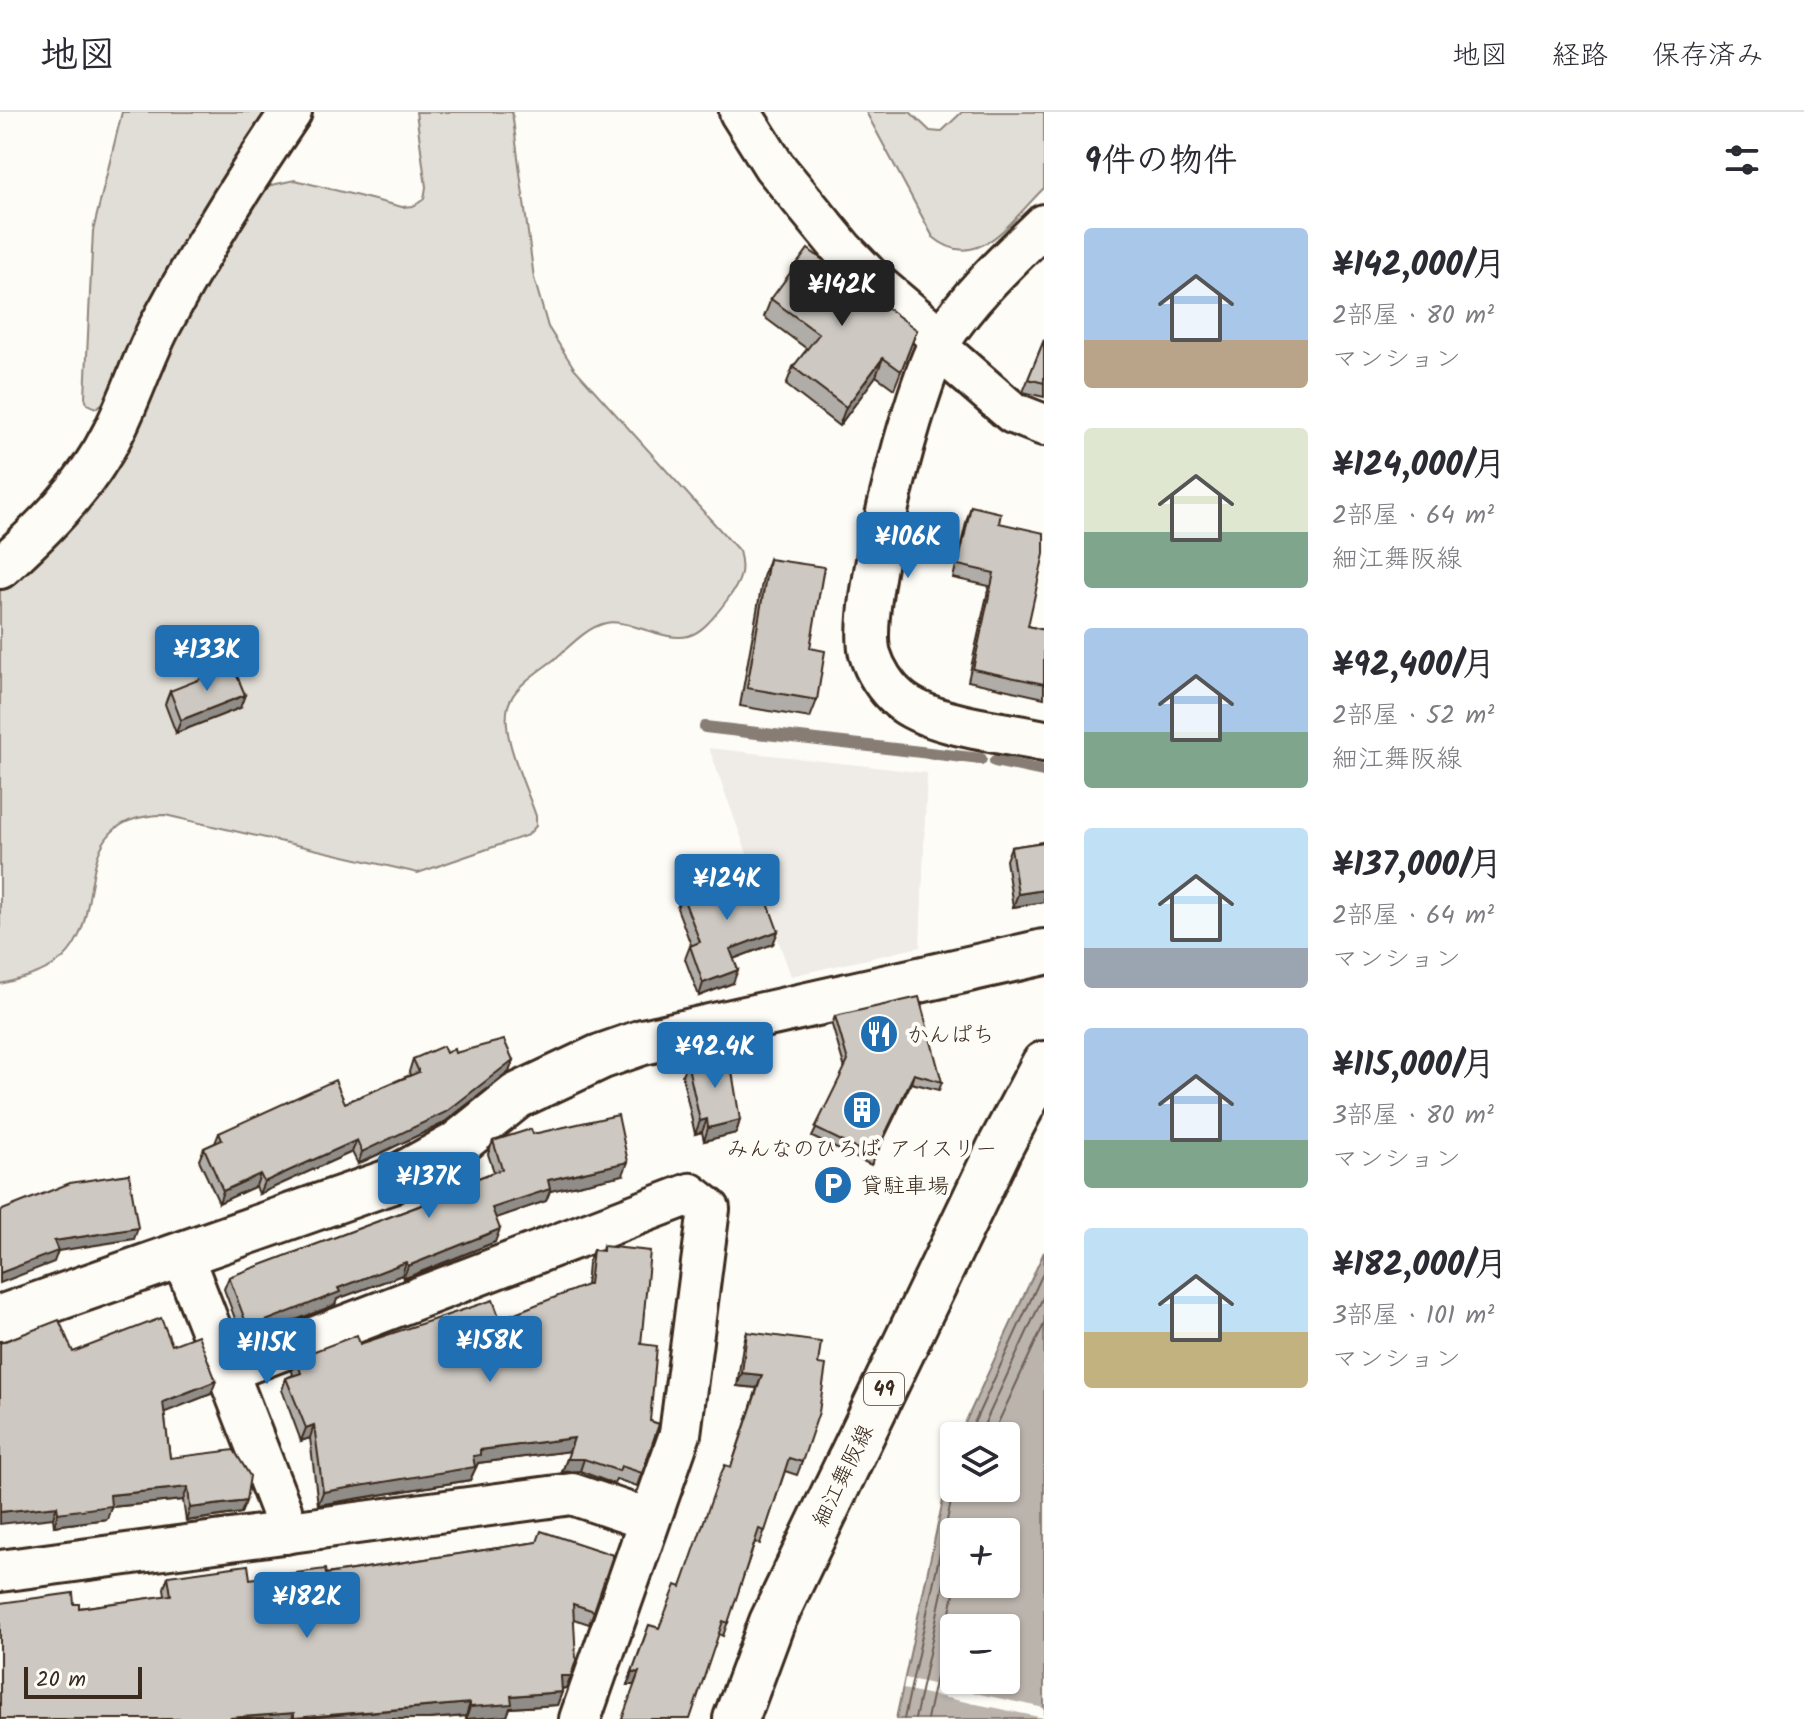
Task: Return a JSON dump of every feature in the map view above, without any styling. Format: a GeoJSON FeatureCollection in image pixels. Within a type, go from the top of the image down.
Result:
{"type":"FeatureCollection","features":[{"type":"Feature","properties":{"kind":"street"},"geometry":{"type":"LineString","coordinates":[[0,568],[91,472],[114,432],[143,362],[176,297],[291,112]]}},
{"type":"Feature","properties":{"kind":"street"},"geometry":{"type":"LineString","coordinates":[[740,112],[774,166],[843,250],[875,283],[1013,413],[1044,425]]}},
{"type":"Feature","properties":{"kind":"street"},"geometry":{"type":"LineString","coordinates":[[1044,225],[985,282],[939,344],[911,419],[891,492],[867,625],[870,654],[881,679],[900,700],[924,714],[1044,741]]}},
{"type":"Feature","properties":{"kind":"street"},"geometry":{"type":"LineString","coordinates":[[0,1318],[389,1182],[456,1145],[517,1096],[600,1057],[643,1042],[1044,952]]}},
{"type":"Feature","properties":{"kind":"street","name":"細江舞阪線"},"geometry":{"type":"LineString","coordinates":[[736,1719],[772,1622],[1000,1147],[1044,1064]]}},
{"type":"Feature","properties":{"kind":"street"},"geometry":{"type":"LineString","coordinates":[[227,1371],[690,1194],[709,1209],[680,1434],[580,1719]]}},
{"type":"Feature","properties":{"kind":"street"},"geometry":{"type":"LineString","coordinates":[[182,1255],[281,1510],[285,1533]]}},
{"type":"Feature","properties":{"kind":"street"},"geometry":{"type":"LineString","coordinates":[[0,1571],[572,1494],[649,1520]]}},
{"type":"Feature","properties":{"kind":"shaded area"},"geometry":{"type":"Polygon","coordinates":[[[122,112],[270,112],[109,399],[96,408],[87,404],[85,397],[93,231],[122,112]]]}},
{"type":"Feature","properties":{"kind":"shaded area"},"geometry":{"type":"Polygon","coordinates":[[[416,112],[512,112],[534,278],[548,327],[574,368],[739,551],[741,571],[738,583],[716,614],[697,632],[679,637],[621,623],[599,625],[579,638],[515,693],[507,711],[507,725],[514,757],[536,816],[536,826],[528,835],[418,873],[165,815],[133,819],[113,831],[101,849],[85,918],[77,940],[62,959],[40,972],[0,984],[0,591],[14,580],[159,369],[191,306],[267,186],[295,180],[402,207],[414,206],[424,199],[426,187],[416,112]]]}},
{"type":"Feature","properties":{"kind":"shaded area"},"geometry":{"type":"Polygon","coordinates":[[[866,112],[910,112],[930,131],[941,132],[962,112],[1044,112],[1044,188],[993,238],[965,250],[949,247],[933,237],[866,112]]]}},
{"type":"Feature","properties":{"kind":"shaded area"},"geometry":{"type":"Polygon","coordinates":[[[709,748],[927,773],[920,947],[791,976],[709,748]]]}},
{"type":"Feature","properties":{"kind":"water"},"geometry":{"type":"Polygon","coordinates":[[[1044,1252],[1044,1719],[896,1719],[943,1502],[1020,1502],[1020,1422],[965,1422],[1044,1252]]]}},
{"type":"Feature","properties":{"kind":"pier"},"geometry":{"type":"Polygon","coordinates":[[[905,1678],[940,1686],[940,1694],[979,1694],[1044,1708],[1044,1718],[903,1689],[905,1678]]]}},
{"type":"Feature","properties":{"kind":"building"},"geometry":{"type":"Polygon","coordinates":[[[808,249],[917,330],[901,371],[883,358],[846,407],[793,367],[819,334],[771,299],[808,249]]]}},
{"type":"Feature","properties":{"kind":"building"},"geometry":{"type":"Polygon","coordinates":[[[1044,340],[1044,383],[1028,379],[1044,340]]]}},
{"type":"Feature","properties":{"kind":"building"},"geometry":{"type":"Polygon","coordinates":[[[971,506],[1001,513],[999,523],[1044,533],[1044,554],[1028,626],[1044,630],[1044,684],[973,669],[994,573],[958,565],[971,506]]]}},
{"type":"Feature","properties":{"kind":"building"},"geometry":{"type":"Polygon","coordinates":[[[769,559],[824,567],[810,648],[825,651],[817,700],[747,688],[769,559]]]}},
{"type":"Feature","properties":{"kind":"building"},"geometry":{"type":"Polygon","coordinates":[[[233,666],[245,695],[181,720],[170,691],[233,666]]]}},
{"type":"Feature","properties":{"kind":"building"},"geometry":{"type":"Polygon","coordinates":[[[1044,842],[1044,890],[1018,894],[1011,847],[1044,842]]]}},
{"type":"Feature","properties":{"kind":"building"},"geometry":{"type":"Polygon","coordinates":[[[757,873],[778,931],[730,949],[738,970],[703,983],[690,946],[700,942],[682,895],[732,877],[733,882],[757,873]]]}},
{"type":"Feature","properties":{"kind":"building"},"geometry":{"type":"Polygon","coordinates":[[[919,997],[942,1082],[914,1074],[874,1157],[815,1128],[848,1061],[835,1016],[919,997]]]}},
{"type":"Feature","properties":{"kind":"building"},"geometry":{"type":"Polygon","coordinates":[[[504,1040],[513,1060],[446,1112],[362,1152],[357,1140],[264,1182],[260,1174],[223,1191],[204,1148],[222,1140],[219,1133],[335,1080],[345,1103],[419,1072],[413,1059],[443,1046],[446,1053],[454,1049],[455,1053],[504,1040]]]}},
{"type":"Feature","properties":{"kind":"building"},"geometry":{"type":"Polygon","coordinates":[[[729,1053],[740,1120],[708,1128],[707,1119],[700,1121],[687,1062],[729,1053]]]}},
{"type":"Feature","properties":{"kind":"building"},"geometry":{"type":"Polygon","coordinates":[[[618,1115],[628,1162],[548,1180],[550,1189],[492,1208],[500,1229],[408,1266],[406,1262],[338,1288],[340,1292],[248,1328],[229,1277],[427,1203],[426,1198],[502,1169],[493,1141],[531,1129],[533,1134],[618,1115]]]}},
{"type":"Feature","properties":{"kind":"building"},"geometry":{"type":"Polygon","coordinates":[[[129,1174],[138,1228],[54,1241],[58,1251],[0,1273],[0,1211],[70,1183],[129,1174]]]}},
{"type":"Feature","properties":{"kind":"building"},"geometry":{"type":"Polygon","coordinates":[[[603,1246],[650,1251],[641,1344],[657,1346],[650,1421],[659,1424],[642,1473],[621,1466],[619,1471],[584,1459],[567,1459],[574,1438],[480,1450],[480,1455],[473,1456],[475,1467],[323,1492],[314,1425],[306,1428],[286,1378],[301,1373],[296,1358],[357,1335],[360,1344],[493,1300],[500,1319],[589,1284],[593,1250],[603,1251],[603,1246]]]}},
{"type":"Feature","properties":{"kind":"building"},"geometry":{"type":"Polygon","coordinates":[[[161,1318],[172,1345],[198,1335],[216,1381],[163,1402],[170,1458],[234,1450],[250,1476],[246,1501],[190,1508],[188,1487],[110,1495],[111,1506],[58,1513],[57,1506],[0,1512],[0,1343],[59,1320],[73,1352],[161,1318]]]}},
{"type":"Feature","properties":{"kind":"building"},"geometry":{"type":"Polygon","coordinates":[[[747,1332],[821,1342],[818,1364],[826,1365],[819,1412],[802,1462],[789,1458],[765,1531],[759,1529],[728,1623],[723,1621],[690,1719],[622,1719],[639,1672],[632,1673],[649,1625],[659,1628],[676,1585],[681,1587],[719,1478],[725,1465],[731,1467],[762,1375],[742,1373],[747,1332]]]}},
{"type":"Feature","properties":{"kind":"building"},"geometry":{"type":"Polygon","coordinates":[[[541,1531],[613,1555],[594,1611],[573,1604],[576,1660],[571,1676],[561,1676],[562,1692],[511,1696],[512,1704],[470,1707],[470,1703],[294,1718],[294,1713],[230,1719],[0,1719],[0,1603],[73,1593],[74,1604],[79,1604],[79,1608],[171,1595],[168,1576],[248,1565],[250,1579],[325,1569],[326,1574],[537,1542],[541,1531]]]}},
{"type":"Feature","properties":{"kind":"waterway"},"geometry":{"type":"LineString","coordinates":[[705,727],[981,759]]}},
{"type":"Feature","properties":{"kind":"waterway"},"geometry":{"type":"LineString","coordinates":[[995,761],[1044,771]]}},
{"type":"Feature","properties":{"kind":"place","name":"かんぱち"},"geometry":{"type":"Point","coordinates":[879,1034]}},
{"type":"Feature","properties":{"kind":"place","name":"みんなのひろば アイスリー"},"geometry":{"type":"Point","coordinates":[862,1110]}},
{"type":"Feature","properties":{"kind":"place","name":"貸駐車場"},"geometry":{"type":"Point","coordinates":[833,1185]}}]}
